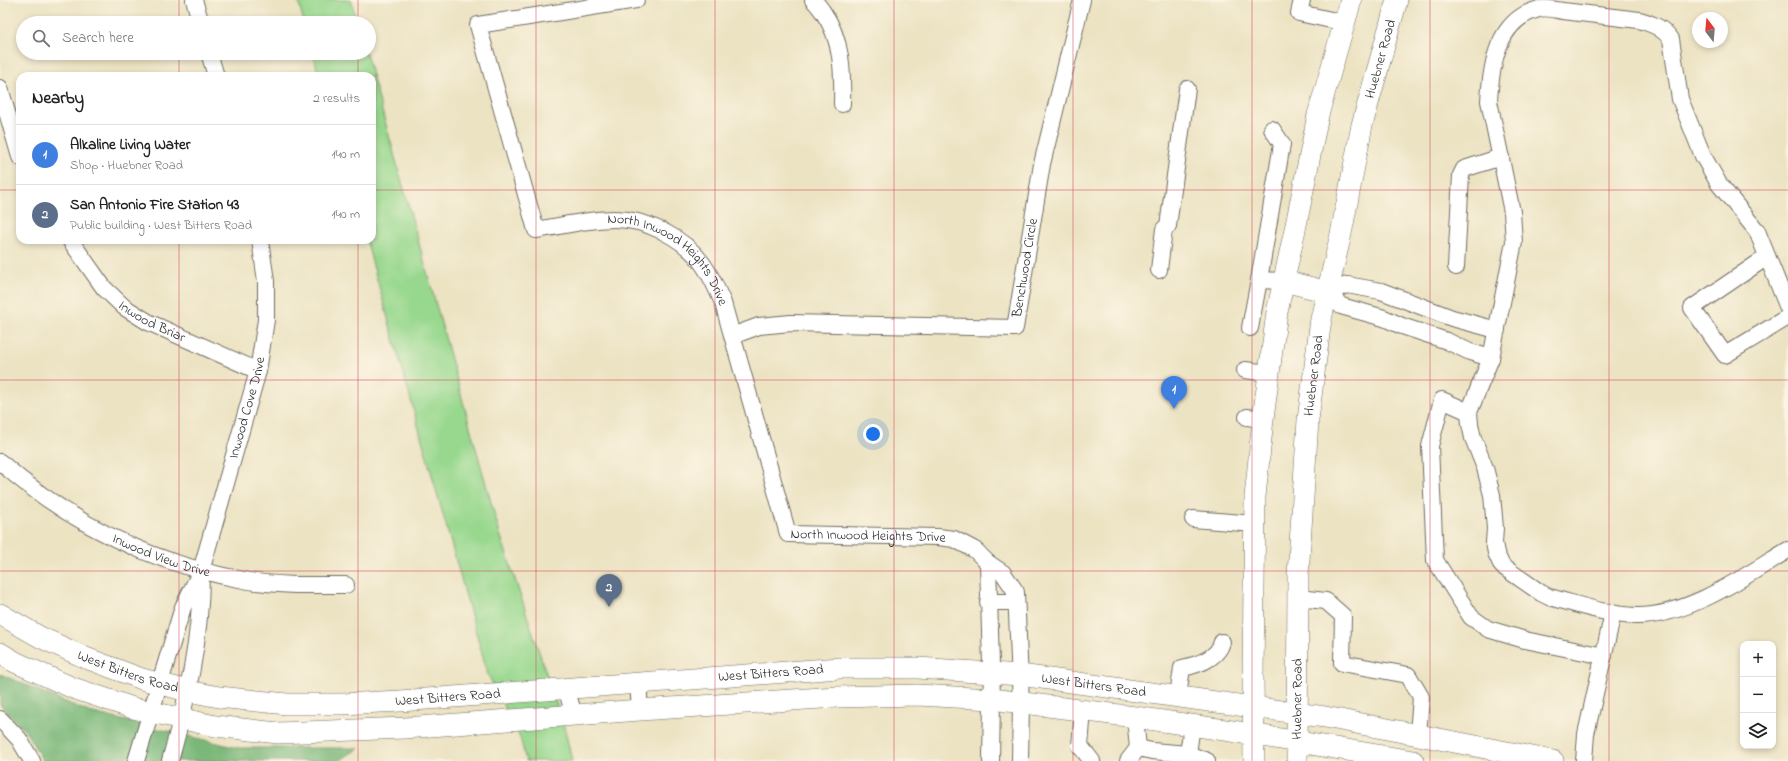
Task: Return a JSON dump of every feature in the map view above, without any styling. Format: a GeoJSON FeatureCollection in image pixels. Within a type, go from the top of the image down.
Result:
{"type":"FeatureCollection","features":[{"type":"Feature","properties":{"kind":"main road"},"geometry":{"type":"LineString","coordinates":[[1254,761],[1253,706],[1256,497],[1247,420],[1268,374],[1277,312],[1318,115],[1351,0]]}},
{"type":"Feature","properties":{"kind":"main road","name":"Huebner Road"},"geometry":{"type":"LineString","coordinates":[[1297,751],[1298,598],[1308,420],[1321,320],[1341,234],[1362,125],[1397,0]]}},
{"type":"Feature","properties":{"kind":"main road"},"geometry":{"type":"LineString","coordinates":[[1284,281],[1328,292]]}},
{"type":"Feature","properties":{"kind":"main road","name":"West Bitters Road"},"geometry":{"type":"LineString","coordinates":[[0,614],[40,637],[86,658],[142,680],[219,697],[287,704],[342,704],[840,668],[918,668],[1020,675],[1253,706],[1418,734],[1552,761]]}},
{"type":"Feature","properties":{"kind":"main road","name":"West Bitters Road"},"geometry":{"type":"LineString","coordinates":[[0,653],[15,662],[73,688],[133,708],[215,726],[278,733],[405,728],[837,697],[910,695],[992,699],[1083,710],[1254,734],[1297,751],[1413,761]]}},
{"type":"Feature","properties":{"kind":"street"},"geometry":{"type":"LineString","coordinates":[[194,0],[199,16]]}},
{"type":"Feature","properties":{"kind":"street","name":"North Inwood Heights Drive"},"geometry":{"type":"LineString","coordinates":[[636,0],[478,25],[536,230],[592,220],[616,219],[640,222],[663,231],[684,244],[701,262],[714,282],[723,303],[788,534],[938,537],[954,539],[975,550],[988,563],[1003,573],[1016,592],[1021,703],[1020,761]]}},
{"type":"Feature","properties":{"kind":"street"},"geometry":{"type":"LineString","coordinates":[[813,0],[830,22],[834,34],[843,75],[842,104]]}},
{"type":"Feature","properties":{"kind":"street","name":"Benchwood Circle"},"geometry":{"type":"LineString","coordinates":[[732,336],[759,326],[791,323],[1015,328],[1042,164],[1082,0]]}},
{"type":"Feature","properties":{"kind":"street"},"geometry":{"type":"LineString","coordinates":[[1302,0],[1299,13],[1345,23]]}},
{"type":"Feature","properties":{"kind":"street"},"geometry":{"type":"LineString","coordinates":[[1788,308],[1757,231],[1719,184],[1703,156],[1680,99],[1672,39],[1666,32],[1653,24],[1639,20],[1540,8],[1517,18],[1504,34],[1500,43],[1490,83],[1489,100],[1512,212],[1514,242],[1491,358],[1470,412],[1473,438],[1485,468],[1492,495],[1495,528],[1494,543],[1496,553],[1502,566],[1550,597],[1613,614],[1635,616],[1674,611],[1726,587],[1788,550]]}},
{"type":"Feature","properties":{"kind":"street"},"geometry":{"type":"LineString","coordinates":[[211,60],[215,72]]}},
{"type":"Feature","properties":{"kind":"street"},"geometry":{"type":"LineString","coordinates":[[0,88],[16,142]]}},
{"type":"Feature","properties":{"kind":"street"},"geometry":{"type":"LineString","coordinates":[[1159,270],[1164,228],[1168,226],[1187,89]]}},
{"type":"Feature","properties":{"kind":"street"},"geometry":{"type":"LineString","coordinates":[[1250,328],[1282,144],[1272,129]]}},
{"type":"Feature","properties":{"kind":"street"},"geometry":{"type":"LineString","coordinates":[[1456,267],[1461,174],[1464,169],[1501,157]]}},
{"type":"Feature","properties":{"kind":"street","name":"Inwood Briar"},"geometry":{"type":"LineString","coordinates":[[73,244],[104,288],[124,307],[148,322],[258,371]]}},
{"type":"Feature","properties":{"kind":"street","name":"Inwood Cove Drive"},"geometry":{"type":"LineString","coordinates":[[136,761],[183,606],[201,571],[258,371],[266,320],[266,281],[261,244]]}},
{"type":"Feature","properties":{"kind":"street"},"geometry":{"type":"LineString","coordinates":[[1768,257],[1692,308],[1725,355],[1788,317]]}},
{"type":"Feature","properties":{"kind":"street"},"geometry":{"type":"LineString","coordinates":[[1259,280],[1284,281]]}},
{"type":"Feature","properties":{"kind":"street"},"geometry":{"type":"LineString","coordinates":[[1491,358],[1384,318],[1341,306],[1328,292],[1347,285],[1380,291],[1452,318],[1497,330]]}},
{"type":"Feature","properties":{"kind":"street"},"geometry":{"type":"LineString","coordinates":[[1245,370],[1268,374]]}},
{"type":"Feature","properties":{"kind":"street"},"geometry":{"type":"LineString","coordinates":[[1470,412],[1442,400],[1430,446],[1436,560],[1471,616],[1488,629],[1525,640],[1604,656]]}},
{"type":"Feature","properties":{"kind":"street","name":"Inwood View Drive"},"geometry":{"type":"LineString","coordinates":[[0,462],[21,481],[62,510],[142,552],[201,571],[250,581],[300,586],[346,585]]}},
{"type":"Feature","properties":{"kind":"street"},"geometry":{"type":"LineString","coordinates":[[1193,519],[1255,524]]}},
{"type":"Feature","properties":{"kind":"street"},"geometry":{"type":"LineString","coordinates":[[988,563],[990,673],[992,699],[991,761]]}},
{"type":"Feature","properties":{"kind":"street","name":"Inwood Cove Drive"},"geometry":{"type":"LineString","coordinates":[[170,761],[188,691],[201,610],[201,571]]}},
{"type":"Feature","properties":{"kind":"street"},"geometry":{"type":"LineString","coordinates":[[1298,598],[1326,601],[1343,616],[1342,663],[1408,675],[1421,697],[1418,734]]}},
{"type":"Feature","properties":{"kind":"street"},"geometry":{"type":"LineString","coordinates":[[988,602],[1016,602]]}},
{"type":"Feature","properties":{"kind":"street"},"geometry":{"type":"LineString","coordinates":[[1584,761],[1586,734],[1613,614]]}},
{"type":"Feature","properties":{"kind":"street"},"geometry":{"type":"LineString","coordinates":[[179,620],[198,624]]}},
{"type":"Feature","properties":{"kind":"street"},"geometry":{"type":"LineString","coordinates":[[1178,696],[1182,668],[1207,660],[1219,650],[1222,642]]}},
{"type":"Feature","properties":{"kind":"street"},"geometry":{"type":"LineString","coordinates":[[638,682],[640,710]]}},
{"type":"Feature","properties":{"kind":"street"},"geometry":{"type":"LineString","coordinates":[[566,688],[574,715]]}},
{"type":"Feature","properties":{"kind":"street"},"geometry":{"type":"LineString","coordinates":[[1083,710],[1080,746],[1092,761]]}},
{"type":"Feature","properties":{"kind":"street"},"geometry":{"type":"LineString","coordinates":[[1135,717],[1136,754]]}},
{"type":"Feature","properties":{"kind":"street"},"geometry":{"type":"LineString","coordinates":[[0,719],[20,739],[32,761]]}},
{"type":"Feature","properties":{"kind":"street"},"geometry":{"type":"LineString","coordinates":[[1182,756],[1192,725]]}},
{"type":"Feature","properties":{"kind":"street"},"geometry":{"type":"LineString","coordinates":[[1128,761],[1136,754],[1152,751],[1207,761]]}},
{"type":"Feature","properties":{"kind":"green space"},"geometry":{"type":"Polygon","coordinates":[[[298,0],[351,0],[355,16],[302,16],[298,0]]]}},
{"type":"Feature","properties":{"kind":"green space"},"geometry":{"type":"Polygon","coordinates":[[[315,60],[368,60],[371,72],[318,72],[315,60]]]}},
{"type":"Feature","properties":{"kind":"green space"},"geometry":{"type":"Polygon","coordinates":[[[376,89],[499,531],[565,730],[572,761],[526,761],[520,737],[488,675],[367,244],[376,244],[376,89]]]}},
{"type":"Feature","properties":{"kind":"green space"},"geometry":{"type":"Polygon","coordinates":[[[0,674],[89,712],[238,748],[359,748],[339,761],[43,761],[26,732],[0,705],[0,674]]]}},
{"type":"Feature","properties":{"kind":"place","name":"Alkaline Living Water"},"geometry":{"type":"Point","coordinates":[1174,409]}},
{"type":"Feature","properties":{"kind":"place","name":"San Antonio Fire Station 43"},"geometry":{"type":"Point","coordinates":[609,607]}}]}
